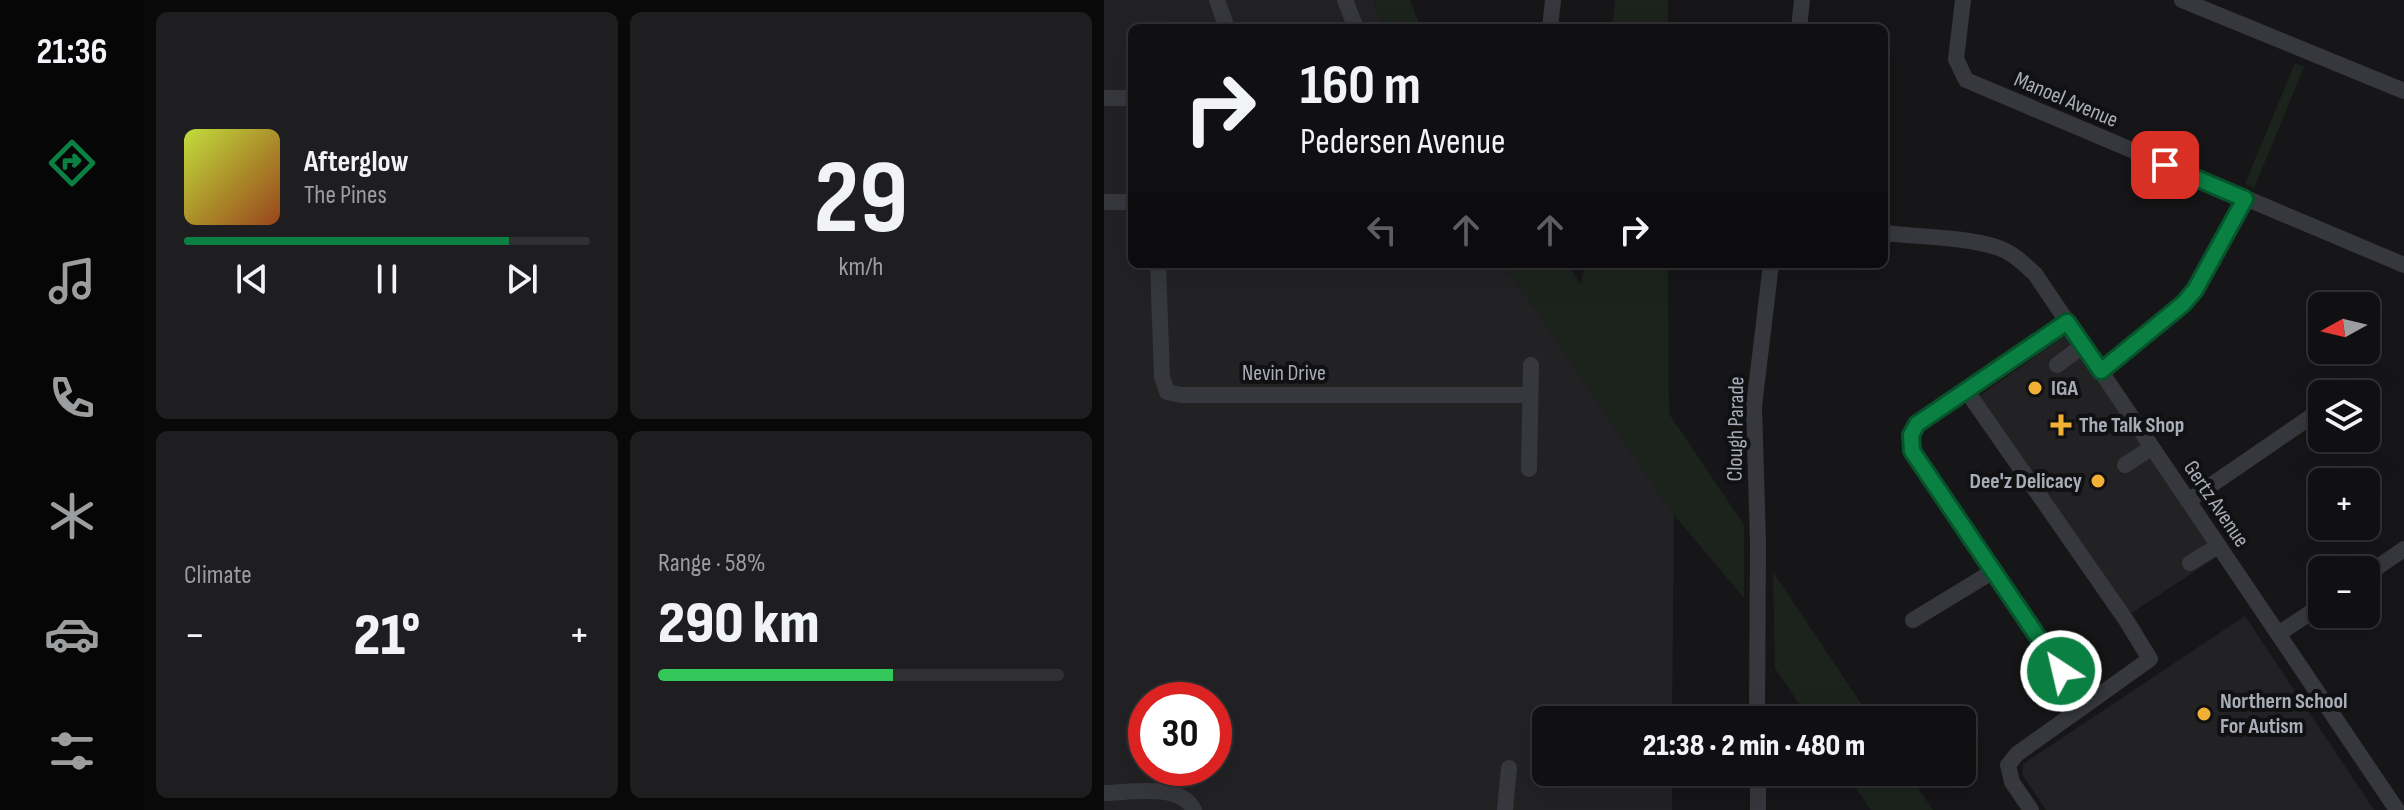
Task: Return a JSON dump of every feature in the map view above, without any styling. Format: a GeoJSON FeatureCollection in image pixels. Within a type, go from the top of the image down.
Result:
{"type":"FeatureCollection","features":[{"type":"Feature","properties":{"kind":"street"},"geometry":{"type":"LineString","coordinates":[[1217,0],[1226,24]]}},
{"type":"Feature","properties":{"kind":"street"},"geometry":{"type":"LineString","coordinates":[[1345,0],[1354,24]]}},
{"type":"Feature","properties":{"kind":"street"},"geometry":{"type":"LineString","coordinates":[[1550,24],[1553,0]]}},
{"type":"Feature","properties":{"kind":"street"},"geometry":{"type":"LineString","coordinates":[[1799,24],[1802,0]]}},
{"type":"Feature","properties":{"kind":"street","name":"Manoel Avenue"},"geometry":{"type":"LineString","coordinates":[[1963,0],[1956,59],[1966,80],[2404,265]]}},
{"type":"Feature","properties":{"kind":"street"},"geometry":{"type":"LineString","coordinates":[[2182,0],[2404,91]]}},
{"type":"Feature","properties":{"kind":"street"},"geometry":{"type":"LineString","coordinates":[[1104,98],[1128,98]]}},
{"type":"Feature","properties":{"kind":"street"},"geometry":{"type":"LineString","coordinates":[[2101,371],[2183,304],[2195,290],[2245,199]]}},
{"type":"Feature","properties":{"kind":"street"},"geometry":{"type":"LineString","coordinates":[[1104,202],[1128,202]]}},
{"type":"Feature","properties":{"kind":"street","name":"Gertz Avenue"},"geometry":{"type":"LineString","coordinates":[[1888,233],[1983,244],[2015,257],[2035,274],[2397,810]]}},
{"type":"Feature","properties":{"kind":"street","name":"Nevin Drive"},"geometry":{"type":"LineString","coordinates":[[1158,268],[1162,377],[1167,392],[1181,395],[1530,395]]}},
{"type":"Feature","properties":{"kind":"street","name":"Clough Parade"},"geometry":{"type":"LineString","coordinates":[[1757,706],[1754,406],[1771,268]]}},
{"type":"Feature","properties":{"kind":"street"},"geometry":{"type":"LineString","coordinates":[[2067,322],[1917,424],[1911,435],[1912,451],[2084,705]]}},
{"type":"Feature","properties":{"kind":"street"},"geometry":{"type":"LineString","coordinates":[[2057,365],[2084,345]]}},
{"type":"Feature","properties":{"kind":"street"},"geometry":{"type":"LineString","coordinates":[[1529,469],[1531,365]]}},
{"type":"Feature","properties":{"kind":"street"},"geometry":{"type":"LineString","coordinates":[[1966,390],[2150,659],[2017,754],[2008,765],[2012,782],[2031,810]]}},
{"type":"Feature","properties":{"kind":"street"},"geometry":{"type":"LineString","coordinates":[[2188,501],[2308,419]]}},
{"type":"Feature","properties":{"kind":"street"},"geometry":{"type":"LineString","coordinates":[[2125,465],[2151,448]]}},
{"type":"Feature","properties":{"kind":"street"},"geometry":{"type":"LineString","coordinates":[[2190,563],[2218,546]]}},
{"type":"Feature","properties":{"kind":"street"},"geometry":{"type":"LineString","coordinates":[[2380,565],[2404,549]]}},
{"type":"Feature","properties":{"kind":"street"},"geometry":{"type":"LineString","coordinates":[[1913,620],[1992,572]]}},
{"type":"Feature","properties":{"kind":"street"},"geometry":{"type":"LineString","coordinates":[[2278,634],[2308,614]]}},
{"type":"Feature","properties":{"kind":"street"},"geometry":{"type":"LineString","coordinates":[[1505,810],[1509,768]]}},
{"type":"Feature","properties":{"kind":"street"},"geometry":{"type":"LineString","coordinates":[[1758,786],[1758,810]]}},
{"type":"Feature","properties":{"kind":"street"},"geometry":{"type":"LineString","coordinates":[[1104,793],[1170,792],[1190,802],[1194,810]]}},
{"type":"Feature","properties":{"kind":"shaded area"},"geometry":{"type":"Polygon","coordinates":[[[1104,0],[1373,0],[1382,24],[1128,24],[1128,268],[1507,268],[1674,515],[1672,706],[1532,706],[1532,786],[1672,786],[1672,810],[1104,810],[1104,0]]]}},
{"type":"Feature","properties":{"kind":"shaded area"},"geometry":{"type":"Polygon","coordinates":[[[1373,0],[1410,0],[1419,24],[1382,24],[1373,0]]]}},
{"type":"Feature","properties":{"kind":"shaded area"},"geometry":{"type":"Polygon","coordinates":[[[1615,0],[1668,0],[1668,24],[1612,24],[1615,0]]]}},
{"type":"Feature","properties":{"kind":"shaded area"},"geometry":{"type":"Polygon","coordinates":[[[2295,63],[2304,67],[2254,188],[2245,184],[2295,63]]]}},
{"type":"Feature","properties":{"kind":"shaded area"},"geometry":{"type":"Polygon","coordinates":[[[1507,268],[1570,268],[1581,284],[1583,268],[1668,268],[1669,414],[1744,525],[1744,598],[1674,515],[1507,268]]]}},
{"type":"Feature","properties":{"kind":"shaded area"},"geometry":{"type":"Polygon","coordinates":[[[2066,335],[2218,556],[2121,620],[1969,403],[2066,335]]]}},
{"type":"Feature","properties":{"kind":"shaded area"},"geometry":{"type":"Polygon","coordinates":[[[1773,572],[1863,706],[1801,706],[1775,668],[1773,572]]]}},
{"type":"Feature","properties":{"kind":"shaded area","name":"Northern School For Autism"},"geometry":{"type":"Polygon","coordinates":[[[2245,616],[2374,810],[2046,810],[2022,774],[2023,764],[2245,616]]]}},
{"type":"Feature","properties":{"kind":"shaded area"},"geometry":{"type":"Polygon","coordinates":[[[1855,786],[1917,786],[1933,810],[1871,810],[1855,786]]]}},
{"type":"Feature","properties":{"kind":"place","name":"IGA"},"geometry":{"type":"Point","coordinates":[2035,388]}},
{"type":"Feature","properties":{"kind":"place","name":"The Talk Shop"},"geometry":{"type":"Point","coordinates":[2061,425]}},
{"type":"Feature","properties":{"kind":"place","name":"Dee'z Delicacy"},"geometry":{"type":"Point","coordinates":[2098,481]}},
{"type":"Feature","properties":{"kind":"place","name":"Northern School For Autism"},"geometry":{"type":"Point","coordinates":[2204,714]}},
{"type":"Feature","properties":{"kind":"route"},"geometry":{"type":"LineString","coordinates":[[2061,671],[1912,451],[1911,435],[1917,424],[2067,322],[2101,371],[2183,304],[2195,290],[2245,199],[2165,165]]}}]}
